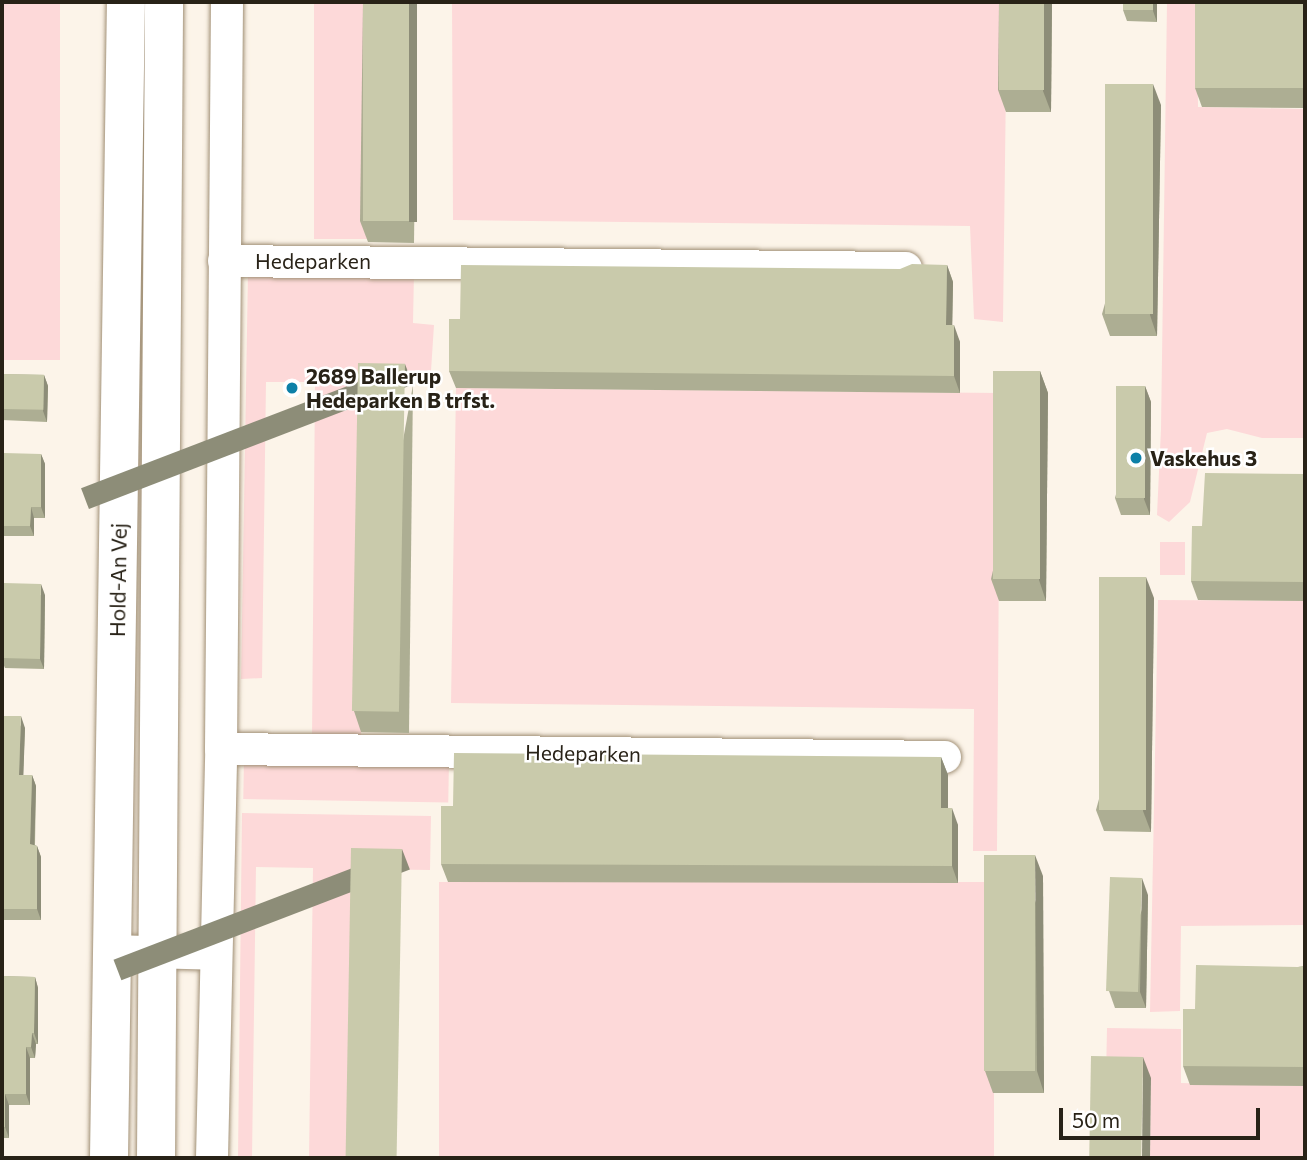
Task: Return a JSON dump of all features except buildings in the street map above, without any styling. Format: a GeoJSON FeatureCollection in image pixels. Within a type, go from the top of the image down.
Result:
{"type":"FeatureCollection","features":[{"type":"Feature","properties":{"kind":"street","name":"Hold-An Vej"},"geometry":{"type":"LineString","coordinates":[[109,1158],[126,2]]}},
{"type":"Feature","properties":{"kind":"street","name":"Hold-An Vej"},"geometry":{"type":"LineString","coordinates":[[156,1158],[164,2]]}},
{"type":"Feature","properties":{"kind":"street","name":"Hedeparken"},"geometry":{"type":"LineString","coordinates":[[212,1158],[221,749],[227,2]]}},
{"type":"Feature","properties":{"kind":"street","name":"Hedeparken"},"geometry":{"type":"LineString","coordinates":[[223,261],[906,268]]}},
{"type":"Feature","properties":{"kind":"street","name":"Hedeparken"},"geometry":{"type":"LineString","coordinates":[[221,749],[945,757]]}},
{"type":"Feature","properties":{"kind":"street"},"geometry":{"type":"LineString","coordinates":[[111,951],[216,954]]}},
{"type":"Feature","properties":{"kind":"shaded area"},"geometry":{"type":"Polygon","coordinates":[[[2,2],[60,2],[60,360],[2,360],[2,2]]]}},
{"type":"Feature","properties":{"kind":"shaded area"},"geometry":{"type":"Polygon","coordinates":[[[314,2],[371,2],[371,239],[314,239],[314,2]]]}},
{"type":"Feature","properties":{"kind":"shaded area"},"geometry":{"type":"Polygon","coordinates":[[[452,2],[1007,2],[1003,322],[974,319],[970,226],[453,220],[452,2]]]}},
{"type":"Feature","properties":{"kind":"shaded area"},"geometry":{"type":"Polygon","coordinates":[[[1167,2],[1197,2],[1198,107],[1305,109],[1305,438],[1262,438],[1227,429],[1207,433],[1190,502],[1169,522],[1157,515],[1161,429],[1167,2]]]}},
{"type":"Feature","properties":{"kind":"shaded area"},"geometry":{"type":"Polygon","coordinates":[[[248,272],[414,272],[413,323],[434,325],[431,371],[363,373],[366,384],[361,736],[312,739],[315,382],[266,382],[262,678],[241,679],[248,272]]]}},
{"type":"Feature","properties":{"kind":"shaded area"},"geometry":{"type":"Polygon","coordinates":[[[456,388],[1000,393],[997,851],[973,851],[974,709],[451,703],[456,388]]]}},
{"type":"Feature","properties":{"kind":"shaded area"},"geometry":{"type":"Polygon","coordinates":[[[1160,542],[1185,542],[1185,575],[1160,575],[1160,542]]]}},
{"type":"Feature","properties":{"kind":"shaded area"},"geometry":{"type":"Polygon","coordinates":[[[1158,600],[1305,601],[1305,925],[1181,926],[1180,1011],[1150,1012],[1158,600]]]}},
{"type":"Feature","properties":{"kind":"shaded area"},"geometry":{"type":"Polygon","coordinates":[[[244,758],[449,762],[448,803],[243,799],[244,758]]]}},
{"type":"Feature","properties":{"kind":"shaded area"},"geometry":{"type":"Polygon","coordinates":[[[242,813],[431,816],[430,870],[359,869],[355,1158],[309,1158],[313,868],[256,867],[252,1158],[238,1158],[242,813]]]}},
{"type":"Feature","properties":{"kind":"shaded area"},"geometry":{"type":"Polygon","coordinates":[[[439,882],[994,882],[994,1158],[439,1158],[439,882]]]}},
{"type":"Feature","properties":{"kind":"shaded area"},"geometry":{"type":"Polygon","coordinates":[[[1107,1028],[1181,1029],[1181,1083],[1305,1086],[1305,1158],[1150,1158],[1151,1078],[1106,1077],[1107,1028]]]}},
{"type":"Feature","properties":{"kind":"place","name":"2689 Ballerup Hedeparken B trfst."},"geometry":{"type":"Point","coordinates":[292,388]}},
{"type":"Feature","properties":{"kind":"place","name":"Vaskehus 3"},"geometry":{"type":"Point","coordinates":[1136,458]}}]}
